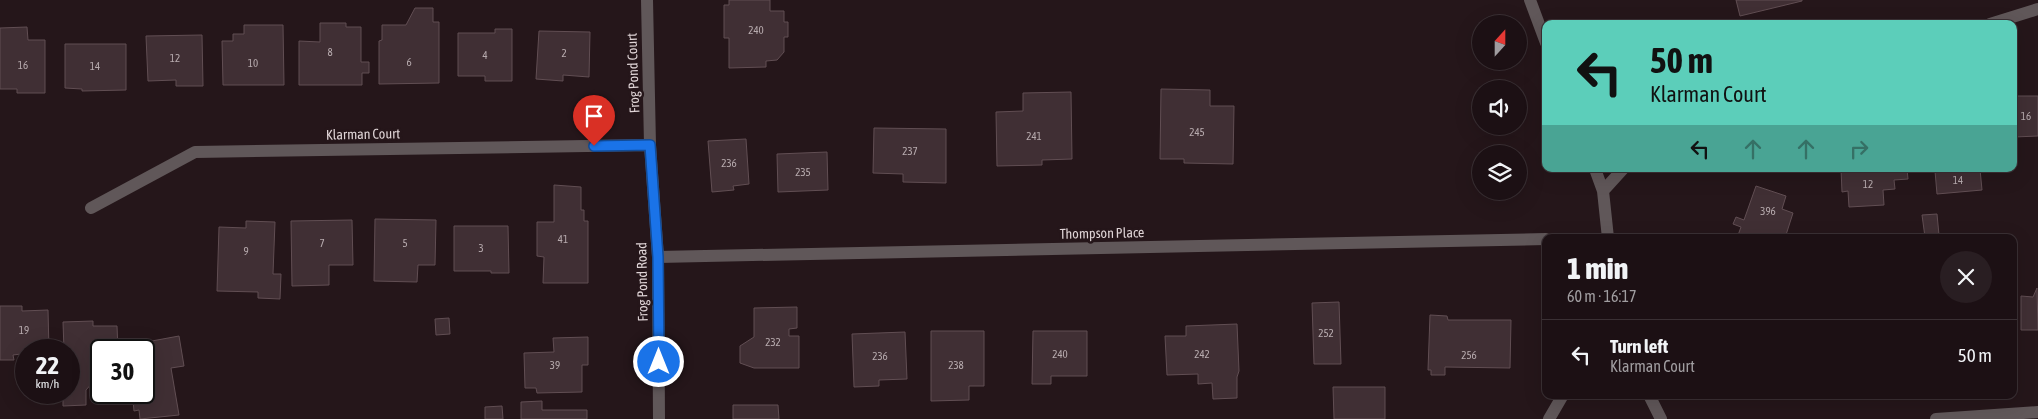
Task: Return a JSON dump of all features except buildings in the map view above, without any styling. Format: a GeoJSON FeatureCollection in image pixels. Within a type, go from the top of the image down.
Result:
{"type":"FeatureCollection","features":[{"type":"Feature","properties":{"kind":"street","name":"Frog Pond Court"},"geometry":{"type":"LineString","coordinates":[[647,0],[650,145]]}},
{"type":"Feature","properties":{"kind":"street"},"geometry":{"type":"LineString","coordinates":[[1530,0],[1542,32]]}},
{"type":"Feature","properties":{"kind":"street"},"geometry":{"type":"LineString","coordinates":[[2003,20],[2038,9]]}},
{"type":"Feature","properties":{"kind":"street","name":"Klarman Court"},"geometry":{"type":"LineString","coordinates":[[91,208],[195,152],[650,145]]}},
{"type":"Feature","properties":{"kind":"street","name":"Frog Pond Road"},"geometry":{"type":"LineString","coordinates":[[650,145],[658,257],[659,419]]}},
{"type":"Feature","properties":{"kind":"street"},"geometry":{"type":"LineString","coordinates":[[1596,172],[1603,191],[1608,234]]}},
{"type":"Feature","properties":{"kind":"street"},"geometry":{"type":"LineString","coordinates":[[1603,191],[1620,172]]}},
{"type":"Feature","properties":{"kind":"street","name":"Thompson Place"},"geometry":{"type":"LineString","coordinates":[[658,257],[1542,239]]}},
{"type":"Feature","properties":{"kind":"street"},"geometry":{"type":"LineString","coordinates":[[1549,419],[1561,399]]}},
{"type":"Feature","properties":{"kind":"street"},"geometry":{"type":"LineString","coordinates":[[1651,399],[1661,419]]}},
{"type":"Feature","properties":{"kind":"street"},"geometry":{"type":"LineString","coordinates":[[1936,419],[2038,412]]}},
{"type":"Feature","properties":{"kind":"route"},"geometry":{"type":"LineString","coordinates":[[594,146],[650,145],[658,257],[659,362]]}}]}
